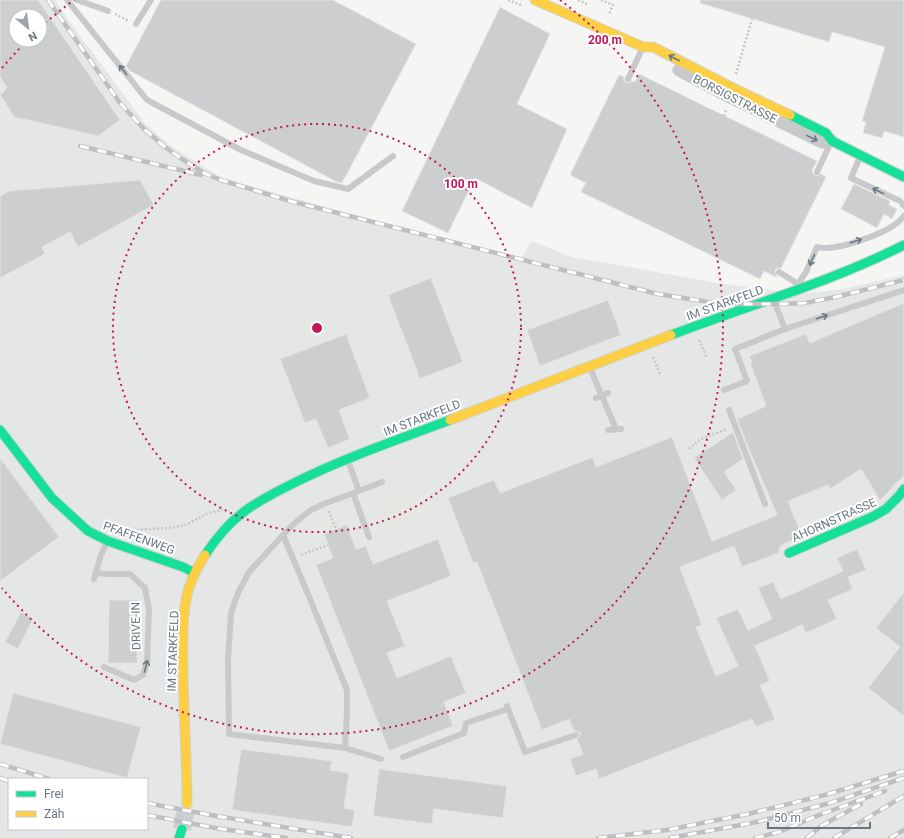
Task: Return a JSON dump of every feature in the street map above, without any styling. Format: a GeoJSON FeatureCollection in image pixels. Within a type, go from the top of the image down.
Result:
{"type":"FeatureCollection","features":[{"type":"Feature","properties":{"kind":"main road","name":"BORSIGSTRASSE"},"geometry":{"type":"LineString","coordinates":[[535,0],[643,47]]}},
{"type":"Feature","properties":{"kind":"main road","name":"BORSIGSTRASSE"},"geometry":{"type":"LineString","coordinates":[[832,141],[904,177]]}},
{"type":"Feature","properties":{"kind":"main road","name":"IM STARKFELD"},"geometry":{"type":"LineString","coordinates":[[187,804],[188,783],[183,703],[183,623],[188,593],[195,573],[210,547],[238,516],[278,491],[307,476],[347,459],[712,319],[773,298],[799,286],[859,267],[904,245]]}},
{"type":"Feature","properties":{"kind":"main road","name":"PFAFFENWEG"},"geometry":{"type":"LineString","coordinates":[[0,430],[52,498],[88,531],[108,541],[183,567],[195,573]]}},
{"type":"Feature","properties":{"kind":"main road","name":"AHORNSTRASSE"},"geometry":{"type":"LineString","coordinates":[[789,553],[872,517],[886,509],[904,489]]}},
{"type":"Feature","properties":{"kind":"main road"},"geometry":{"type":"LineString","coordinates":[[179,838],[182,829]]}},
{"type":"Feature","properties":{"kind":"street","name":"BORSIGSTRASSE"},"geometry":{"type":"LineString","coordinates":[[643,47],[649,54],[731,93],[822,142],[832,141]]}},
{"type":"Feature","properties":{"kind":"lane"},"geometry":{"type":"LineString","coordinates":[[67,0],[147,100],[241,150],[314,181],[348,189],[393,156]]}},
{"type":"Feature","properties":{"kind":"lane"},"geometry":{"type":"LineString","coordinates":[[77,0],[108,11]]}},
{"type":"Feature","properties":{"kind":"lane"},"geometry":{"type":"LineString","coordinates":[[136,24],[150,0]]}},
{"type":"Feature","properties":{"kind":"lane"},"geometry":{"type":"LineString","coordinates":[[628,79],[643,47]]}},
{"type":"Feature","properties":{"kind":"lane"},"geometry":{"type":"LineString","coordinates":[[817,172],[832,141]]}},
{"type":"Feature","properties":{"kind":"lane"},"geometry":{"type":"LineString","coordinates":[[862,155],[851,178],[900,201],[904,206]]}},
{"type":"Feature","properties":{"kind":"lane"},"geometry":{"type":"LineString","coordinates":[[779,272],[799,286],[817,248],[827,248],[853,243],[878,234],[891,227],[904,216]]}},
{"type":"Feature","properties":{"kind":"lane"},"geometry":{"type":"LineString","coordinates":[[724,390],[747,381],[735,349],[785,329],[904,290]]}},
{"type":"Feature","properties":{"kind":"lane"},"geometry":{"type":"LineString","coordinates":[[773,298],[785,329]]}},
{"type":"Feature","properties":{"kind":"lane"},"geometry":{"type":"LineString","coordinates":[[590,366],[618,429],[608,430]]}},
{"type":"Feature","properties":{"kind":"lane"},"geometry":{"type":"LineString","coordinates":[[729,410],[765,504]]}},
{"type":"Feature","properties":{"kind":"lane"},"geometry":{"type":"LineString","coordinates":[[385,428],[391,442]]}},
{"type":"Feature","properties":{"kind":"lane"},"geometry":{"type":"LineString","coordinates":[[347,459],[369,537]]}},
{"type":"Feature","properties":{"kind":"lane"},"geometry":{"type":"LineString","coordinates":[[381,759],[345,748],[229,734],[228,659],[231,613],[238,593],[249,572],[282,535],[306,514],[326,503],[382,482]]}},
{"type":"Feature","properties":{"kind":"lane"},"geometry":{"type":"LineString","coordinates":[[282,535],[293,558],[346,690],[347,713],[345,748]]}},
{"type":"Feature","properties":{"kind":"lane","name":"DRIVE-IN"},"geometry":{"type":"LineString","coordinates":[[104,667],[134,680],[143,675],[147,662],[149,609],[145,588],[130,574],[108,574],[95,576],[100,555],[108,541]]}},
{"type":"Feature","properties":{"kind":"lane"},"geometry":{"type":"LineString","coordinates":[[403,757],[464,733],[466,723],[508,707],[525,752],[576,735]]}},
{"type":"Feature","properties":{"kind":"path"},"geometry":{"type":"LineString","coordinates":[[601,0],[613,5],[609,14]]}},
{"type":"Feature","properties":{"kind":"path"},"geometry":{"type":"LineString","coordinates":[[108,11],[136,24]]}},
{"type":"Feature","properties":{"kind":"path"},"geometry":{"type":"LineString","coordinates":[[724,116],[752,19]]}},
{"type":"Feature","properties":{"kind":"path"},"geometry":{"type":"LineString","coordinates":[[699,338],[707,358]]}},
{"type":"Feature","properties":{"kind":"path"},"geometry":{"type":"LineString","coordinates":[[689,449],[701,439],[735,426]]}},
{"type":"Feature","properties":{"kind":"path"},"geometry":{"type":"LineString","coordinates":[[326,503],[336,529]]}},
{"type":"Feature","properties":{"kind":"path"},"geometry":{"type":"LineString","coordinates":[[115,527],[136,530],[168,528],[186,525],[208,513],[224,510]]}},
{"type":"Feature","properties":{"kind":"path"},"geometry":{"type":"LineString","coordinates":[[293,558],[328,545]]}},
{"type":"Feature","properties":{"kind":"shaded area"},"geometry":{"type":"Polygon","coordinates":[[[0,0],[55,0],[144,122],[168,144],[222,178],[520,261],[531,241],[572,257],[724,284],[800,294],[843,289],[904,275],[904,838],[0,838],[0,0]]]}},
{"type":"Feature","properties":{"kind":"shaded area"},"geometry":{"type":"Polygon","coordinates":[[[399,492],[410,493],[418,496],[428,512],[381,530],[371,502],[387,495],[399,492]]]}},
{"type":"Feature","properties":{"kind":"shaded area"},"geometry":{"type":"Polygon","coordinates":[[[329,518],[333,528],[316,534],[319,544],[305,550],[305,538],[310,529],[329,518]]]}},
{"type":"Feature","properties":{"kind":"building"},"geometry":{"type":"Polygon","coordinates":[[[0,0],[38,0],[43,8],[8,8],[8,48],[48,48],[48,15],[120,120],[98,136],[15,118],[0,95],[7,88],[0,77],[0,0]]]}},
{"type":"Feature","properties":{"kind":"building"},"geometry":{"type":"Polygon","coordinates":[[[161,0],[333,0],[416,44],[342,183],[337,182],[130,71],[126,66],[161,0]]]}},
{"type":"Feature","properties":{"kind":"building"},"geometry":{"type":"Polygon","coordinates":[[[700,0],[904,0],[904,137],[884,131],[882,138],[863,133],[866,122],[862,121],[885,47],[832,32],[829,42],[700,3],[700,0]]]}},
{"type":"Feature","properties":{"kind":"building"},"geometry":{"type":"Polygon","coordinates":[[[500,7],[550,34],[517,104],[567,129],[532,208],[475,178],[448,233],[402,211],[500,7]]]}},
{"type":"Feature","properties":{"kind":"building"},"geometry":{"type":"Polygon","coordinates":[[[639,74],[817,161],[812,170],[813,174],[817,176],[821,174],[826,177],[781,268],[777,268],[775,270],[776,277],[764,271],[760,279],[581,192],[586,183],[570,175],[619,75],[624,77],[624,81],[628,83],[632,81],[635,82],[639,74]]]}},
{"type":"Feature","properties":{"kind":"building"},"geometry":{"type":"Polygon","coordinates":[[[140,180],[154,205],[78,247],[70,232],[42,247],[45,254],[0,278],[0,196],[9,191],[140,180]]]}},
{"type":"Feature","properties":{"kind":"building"},"geometry":{"type":"Polygon","coordinates":[[[854,184],[890,201],[889,205],[897,209],[892,219],[884,214],[877,228],[841,209],[854,184]]]}},
{"type":"Feature","properties":{"kind":"building"},"geometry":{"type":"Polygon","coordinates":[[[431,278],[463,362],[420,379],[388,295],[431,278]]]}},
{"type":"Feature","properties":{"kind":"building"},"geometry":{"type":"Polygon","coordinates":[[[608,300],[621,335],[540,366],[527,330],[608,300]]]}},
{"type":"Feature","properties":{"kind":"building"},"geometry":{"type":"Polygon","coordinates":[[[904,303],[904,475],[901,479],[880,500],[861,469],[830,489],[828,485],[788,501],[802,536],[784,544],[780,547],[779,553],[742,567],[734,546],[680,567],[702,625],[696,627],[716,676],[738,666],[716,618],[738,609],[748,630],[772,619],[758,588],[773,582],[781,599],[843,571],[837,558],[857,549],[866,570],[848,577],[853,589],[828,600],[837,619],[806,633],[802,625],[755,646],[770,681],[760,685],[775,719],[756,727],[752,719],[599,779],[596,769],[576,776],[570,759],[583,754],[577,739],[580,736],[580,733],[574,731],[569,719],[542,730],[477,562],[473,563],[448,498],[494,480],[500,493],[593,457],[596,467],[672,437],[712,541],[777,515],[737,419],[766,406],[750,363],[752,362],[749,356],[806,334],[810,343],[904,303]]]}},
{"type":"Feature","properties":{"kind":"building"},"geometry":{"type":"Polygon","coordinates":[[[346,334],[370,398],[339,410],[350,439],[328,448],[316,419],[305,423],[280,359],[346,334]]]}},
{"type":"Feature","properties":{"kind":"building"},"geometry":{"type":"Polygon","coordinates":[[[733,432],[743,459],[724,472],[736,490],[722,500],[694,458],[733,432]]]}},
{"type":"Feature","properties":{"kind":"building"},"geometry":{"type":"Polygon","coordinates":[[[0,458],[59,537],[0,581],[0,458]]]}},
{"type":"Feature","properties":{"kind":"building"},"geometry":{"type":"Polygon","coordinates":[[[347,525],[356,549],[366,546],[373,564],[438,539],[451,576],[387,601],[405,646],[387,653],[397,678],[451,656],[466,693],[444,702],[453,726],[389,751],[316,565],[333,558],[324,534],[347,525]]]}},
{"type":"Feature","properties":{"kind":"building"},"geometry":{"type":"Polygon","coordinates":[[[904,592],[904,716],[868,688],[900,647],[876,628],[904,592]]]}},
{"type":"Feature","properties":{"kind":"building"},"geometry":{"type":"Polygon","coordinates":[[[109,600],[138,600],[137,663],[108,663],[109,600]]]}},
{"type":"Feature","properties":{"kind":"building"},"geometry":{"type":"Polygon","coordinates":[[[21,612],[33,619],[18,649],[5,642],[21,612]]]}},
{"type":"Feature","properties":{"kind":"building"},"geometry":{"type":"Polygon","coordinates":[[[13,693],[141,727],[127,778],[0,744],[13,693]]]}},
{"type":"Feature","properties":{"kind":"building"},"geometry":{"type":"Polygon","coordinates":[[[241,749],[332,761],[330,770],[349,773],[344,808],[355,810],[352,827],[232,810],[241,749]]]}},
{"type":"Feature","properties":{"kind":"building"},"geometry":{"type":"Polygon","coordinates":[[[379,769],[507,786],[503,818],[434,809],[432,824],[373,816],[379,769]]]}},
{"type":"Feature","properties":{"kind":"tunnel"},"geometry":{"type":"LineString","coordinates":[[182,829],[187,804]]}},
{"type":"Feature","properties":{"kind":"railway"},"geometry":{"type":"LineString","coordinates":[[48,0],[120,103],[144,129],[182,159],[204,173],[221,180],[290,201],[658,294],[721,304],[805,303],[904,280]]}},
{"type":"Feature","properties":{"kind":"railway"},"geometry":{"type":"LineString","coordinates":[[80,146],[201,175]]}},
{"type":"Feature","properties":{"kind":"railway"},"geometry":{"type":"LineString","coordinates":[[0,764],[46,778]]}},
{"type":"Feature","properties":{"kind":"railway"},"geometry":{"type":"LineString","coordinates":[[598,838],[667,830],[748,814],[825,795],[904,771]]}},
{"type":"Feature","properties":{"kind":"railway"},"geometry":{"type":"LineString","coordinates":[[0,778],[8,781]]}},
{"type":"Feature","properties":{"kind":"railway"},"geometry":{"type":"LineString","coordinates":[[670,838],[757,822],[830,803],[904,778]]}},
{"type":"Feature","properties":{"kind":"railway"},"geometry":{"type":"LineString","coordinates":[[755,838],[779,832],[819,815],[885,791]]}},
{"type":"Feature","properties":{"kind":"railway"},"geometry":{"type":"LineString","coordinates":[[834,838],[904,796]]}},
{"type":"Feature","properties":{"kind":"railway"},"geometry":{"type":"LineString","coordinates":[[148,803],[351,838]]}},
{"type":"Feature","properties":{"kind":"railway"},"geometry":{"type":"LineString","coordinates":[[807,838],[821,826],[861,804]]}},
{"type":"Feature","properties":{"kind":"railway"},"geometry":{"type":"LineString","coordinates":[[148,815],[215,828],[286,838]]}},
{"type":"Feature","properties":{"kind":"railway"},"geometry":{"type":"LineString","coordinates":[[890,838],[904,830]]}},
{"type":"Feature","properties":{"kind":"traffic: fast"},"geometry":{"type":"LineString","coordinates":[[790,115],[826,133],[832,141],[904,177]]}},
{"type":"Feature","properties":{"kind":"traffic: fast"},"geometry":{"type":"LineString","coordinates":[[671,335],[847,271],[904,245]]}},
{"type":"Feature","properties":{"kind":"traffic: fast"},"geometry":{"type":"LineString","coordinates":[[205,555],[217,538],[236,518],[247,509],[267,497],[332,465],[450,420]]}},
{"type":"Feature","properties":{"kind":"traffic: fast"},"geometry":{"type":"LineString","coordinates":[[0,430],[52,498],[88,531],[108,541],[183,567],[195,573]]}},
{"type":"Feature","properties":{"kind":"traffic: fast"},"geometry":{"type":"LineString","coordinates":[[789,553],[872,517],[886,509],[904,489]]}},
{"type":"Feature","properties":{"kind":"traffic: fast"},"geometry":{"type":"LineString","coordinates":[[179,838],[182,829]]}},
{"type":"Feature","properties":{"kind":"traffic: slow"},"geometry":{"type":"LineString","coordinates":[[535,0],[643,47],[653,47],[790,115]]}},
{"type":"Feature","properties":{"kind":"traffic: slow"},"geometry":{"type":"LineString","coordinates":[[450,420],[671,335]]}},
{"type":"Feature","properties":{"kind":"traffic: slow"},"geometry":{"type":"LineString","coordinates":[[187,804],[183,679],[184,617],[188,591],[195,572],[205,555]]}}]}
